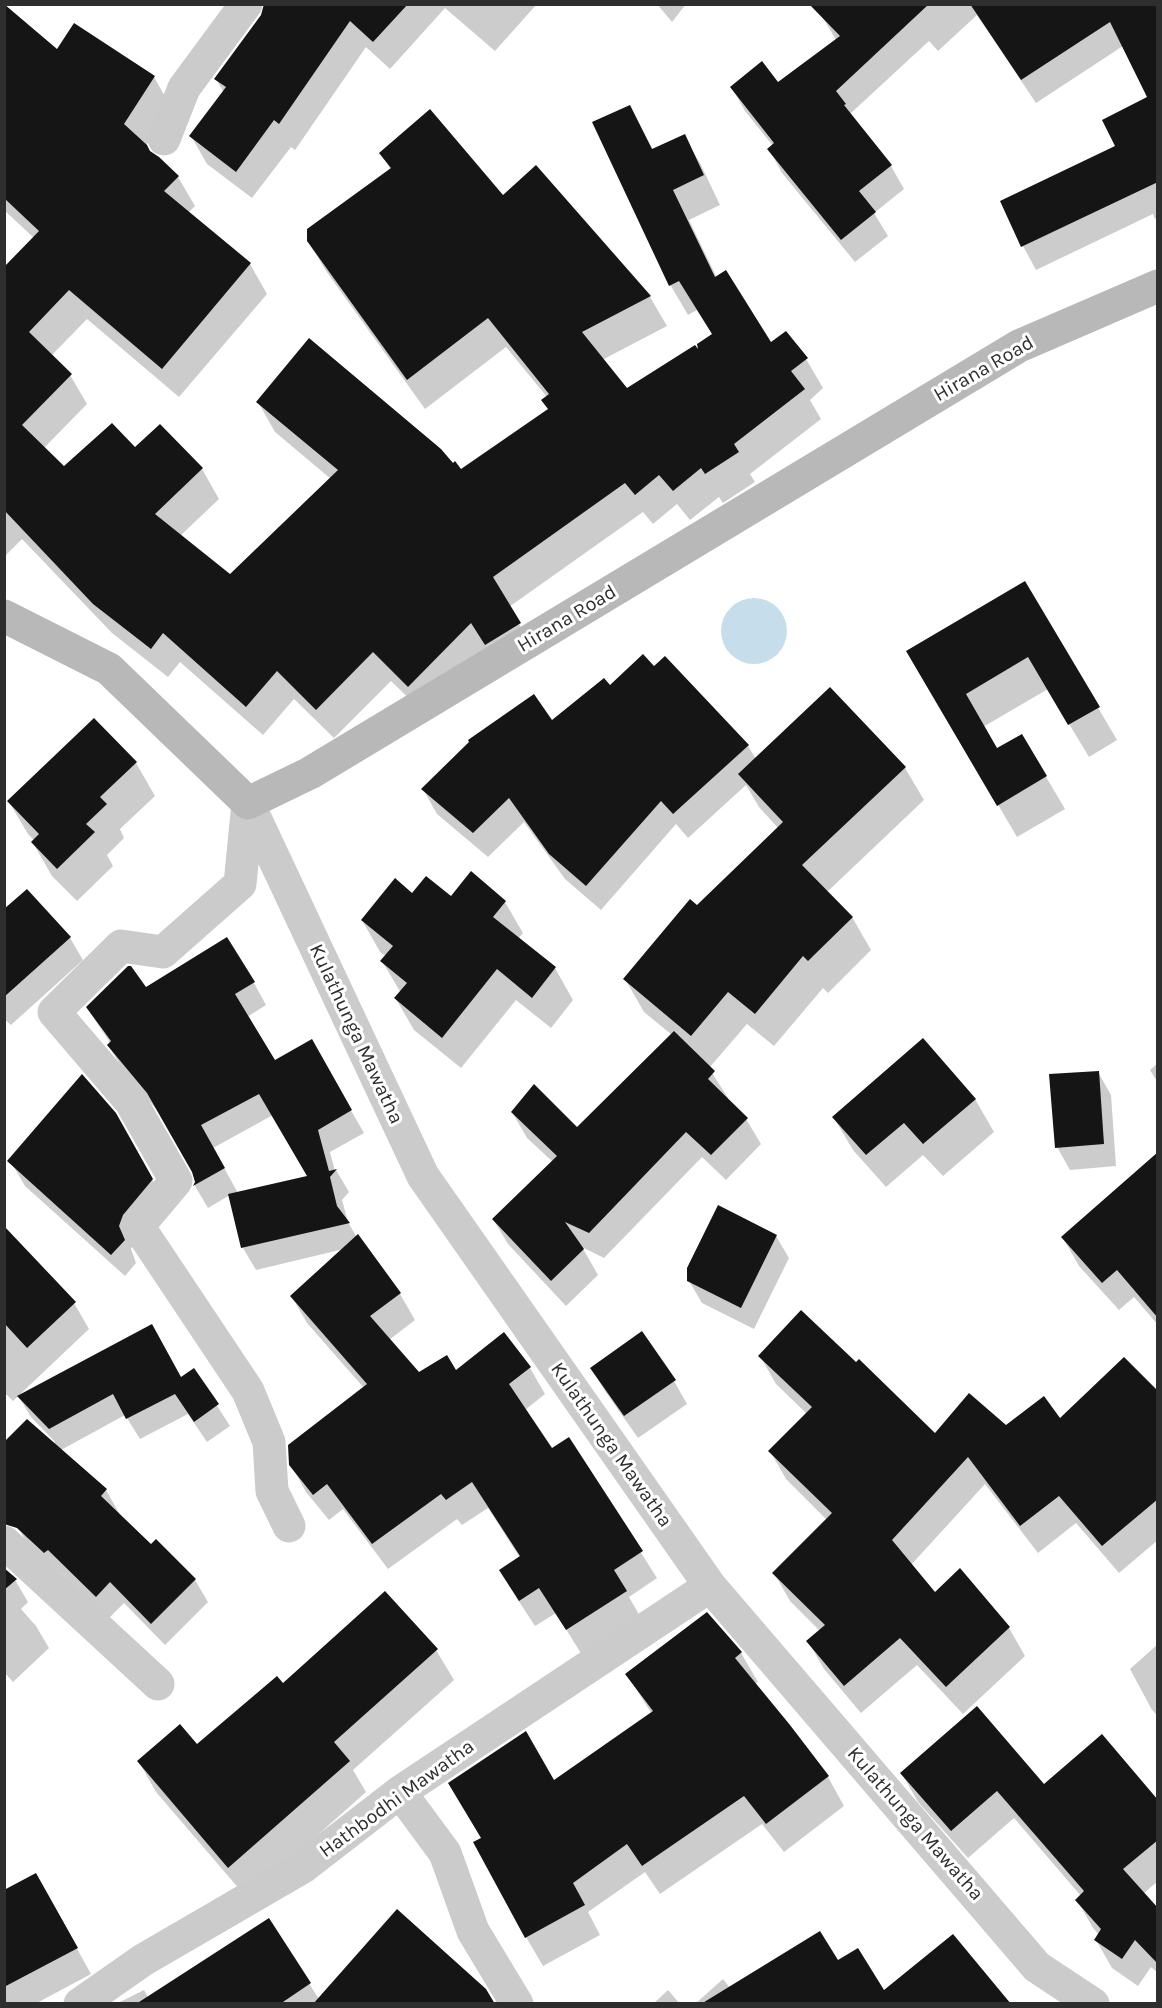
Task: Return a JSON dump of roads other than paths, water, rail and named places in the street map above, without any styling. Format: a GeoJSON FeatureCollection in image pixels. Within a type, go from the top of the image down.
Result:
{"type":"FeatureCollection","features":[{"type":"Feature","properties":{"kind":"street"},"geometry":{"type":"LineString","coordinates":[[164,139],[184,88],[246,4]]}},
{"type":"Feature","properties":{"kind":"street","name":"Hirana Road"},"geometry":{"type":"LineString","coordinates":[[248,803],[310,773],[1019,346],[1158,286]]}},
{"type":"Feature","properties":{"kind":"street"},"geometry":{"type":"LineString","coordinates":[[4,616],[109,669],[248,803],[240,884],[163,952],[121,946],[54,1012],[131,1102],[176,1181],[138,1226],[248,1391],[269,1442],[272,1491],[289,1526]]}},
{"type":"Feature","properties":{"kind":"street","name":"Kulathunga Mawatha"},"geometry":{"type":"LineString","coordinates":[[248,803],[423,1176],[710,1586],[1037,1967],[1093,2004]]}},
{"type":"Feature","properties":{"kind":"street"},"geometry":{"type":"LineString","coordinates":[[4,1542],[158,1684]]}},
{"type":"Feature","properties":{"kind":"street","name":"Hathbodhi Mawatha"},"geometry":{"type":"LineString","coordinates":[[80,2004],[143,1960],[303,1867],[400,1792],[710,1586]]}},
{"type":"Feature","properties":{"kind":"street"},"geometry":{"type":"LineString","coordinates":[[400,1792],[445,1853],[473,1931],[517,2004]]}},
{"type":"Feature","properties":{"kind":"water"},"geometry":{"type":"Polygon","coordinates":[[[754,598],[767,601],[777,608],[784,618],[787,631],[784,644],[777,654],[767,661],[754,664],[741,661],[731,654],[724,644],[721,631],[724,618],[731,608],[741,601],[754,598]]]}}]}
